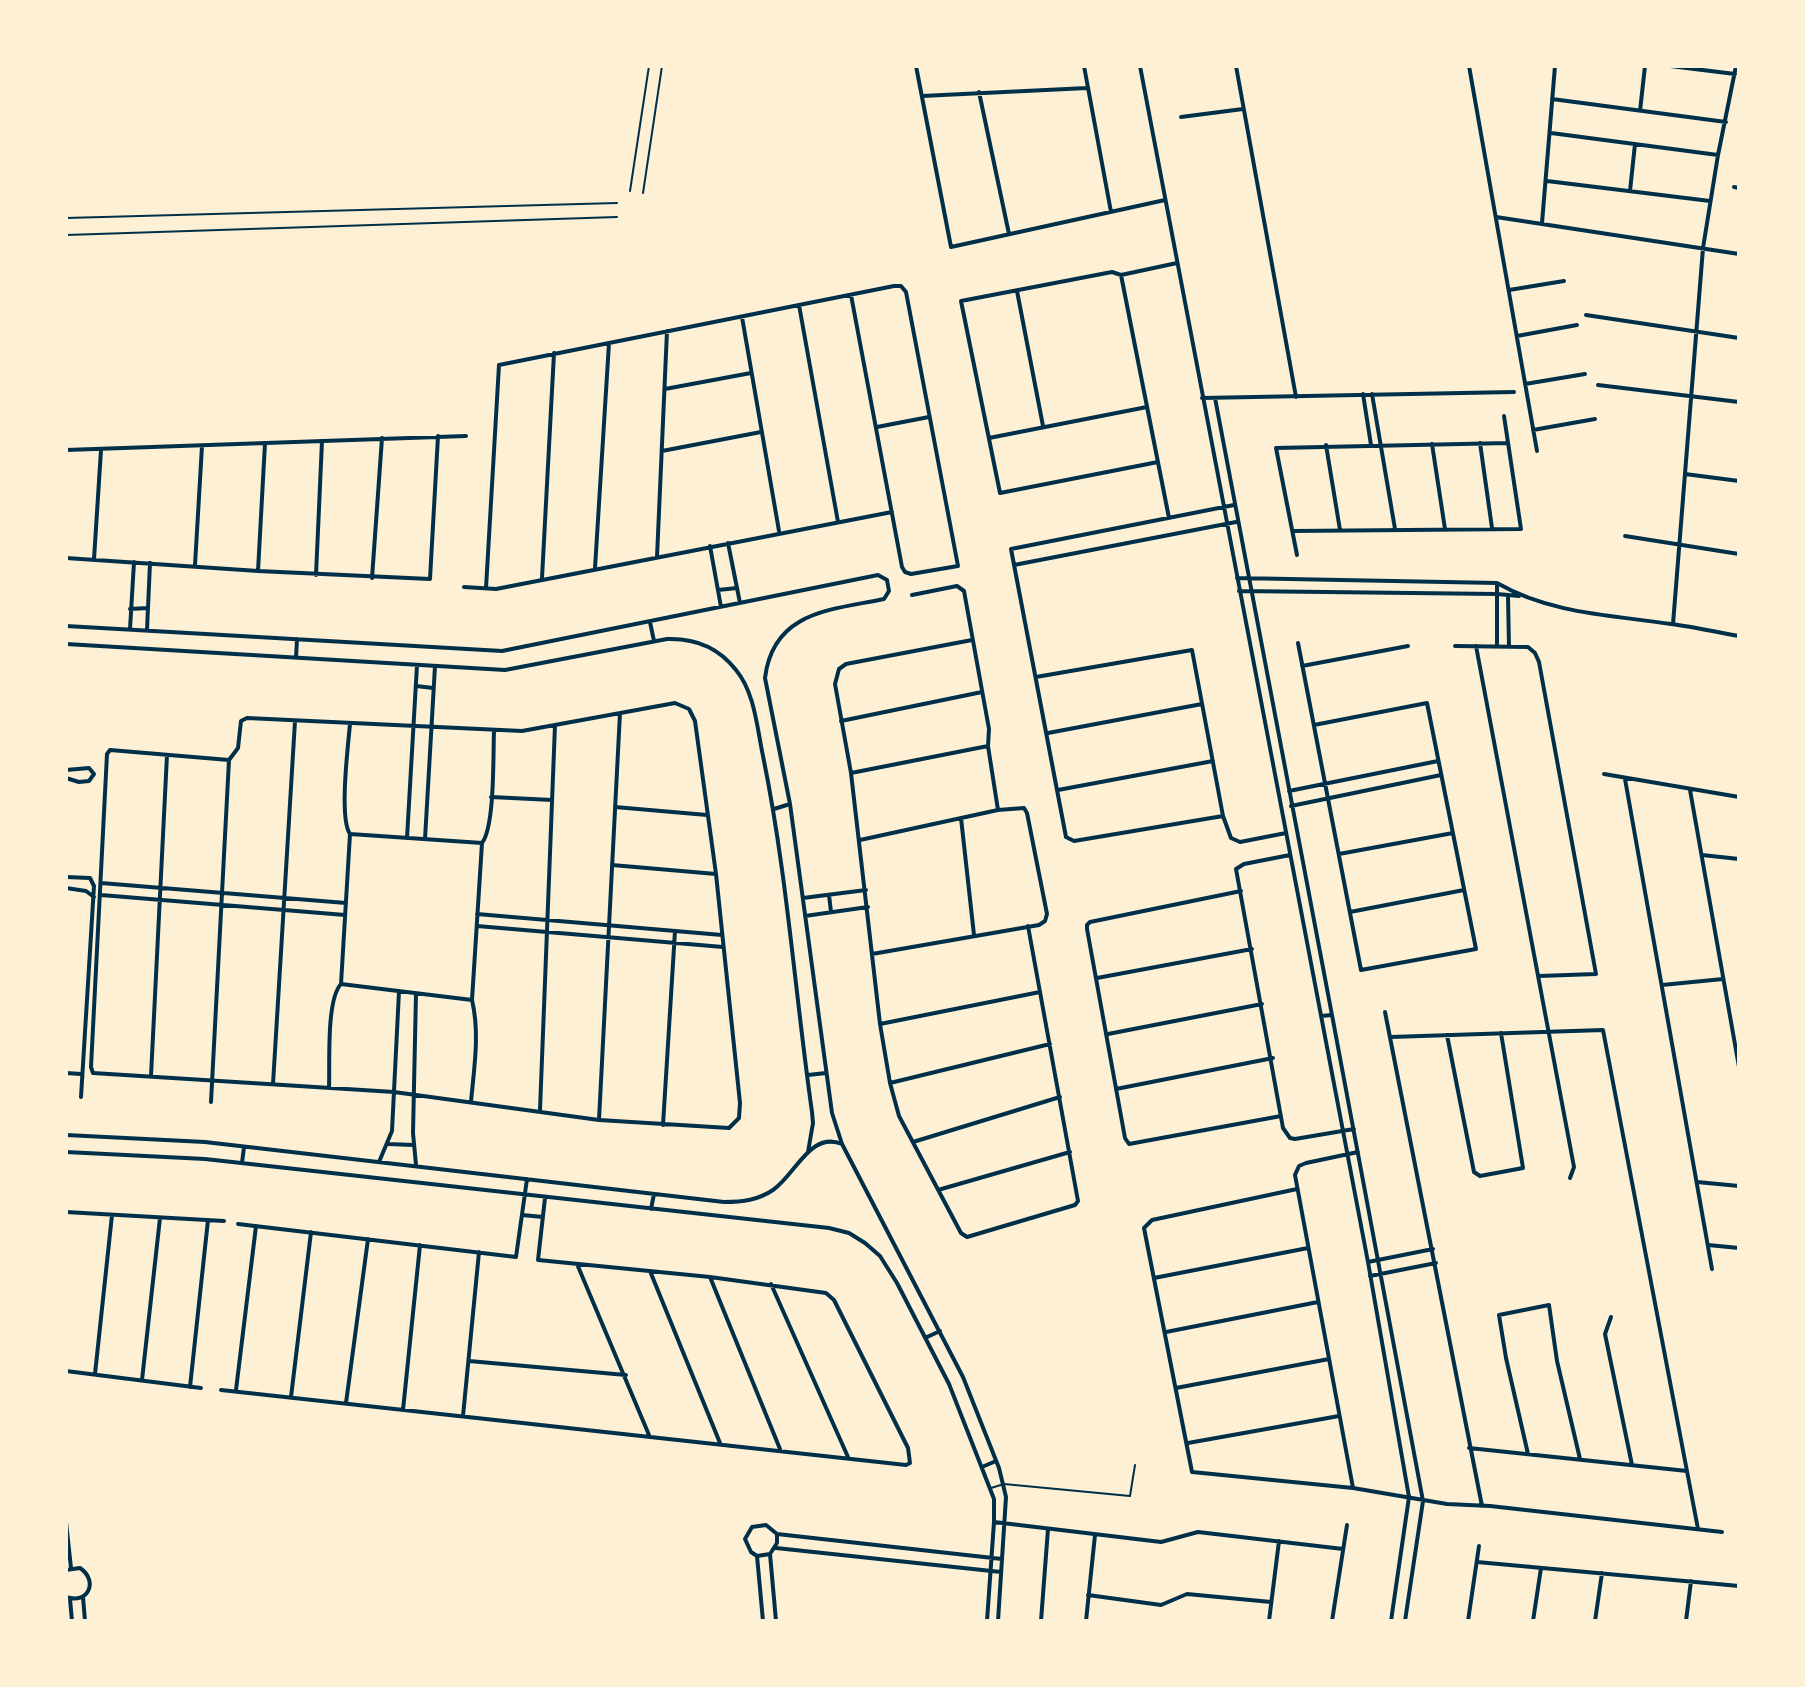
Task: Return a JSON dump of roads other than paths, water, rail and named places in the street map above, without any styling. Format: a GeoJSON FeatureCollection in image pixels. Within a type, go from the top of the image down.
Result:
{"type":"FeatureCollection","features":[{"type":"Feature","properties":{"kind":"street"},"geometry":{"type":"LineString","coordinates":[[916,66],[951,247],[1165,200]]}},
{"type":"Feature","properties":{"kind":"street"},"geometry":{"type":"LineString","coordinates":[[1084,66],[1111,212]]}},
{"type":"Feature","properties":{"kind":"street"},"geometry":{"type":"LineString","coordinates":[[1140,66],[1368,1262],[1409,1497],[1391,1621]]}},
{"type":"Feature","properties":{"kind":"street"},"geometry":{"type":"LineString","coordinates":[[1236,66],[1296,397]]}},
{"type":"Feature","properties":{"kind":"street"},"geometry":{"type":"LineString","coordinates":[[1469,66],[1537,451]]}},
{"type":"Feature","properties":{"kind":"street"},"geometry":{"type":"LineString","coordinates":[[1542,224],[1555,66]]}},
{"type":"Feature","properties":{"kind":"street"},"geometry":{"type":"LineString","coordinates":[[1640,111],[1645,66]]}},
{"type":"Feature","properties":{"kind":"street"},"geometry":{"type":"LineString","coordinates":[[1670,66],[1735,74]]}},
{"type":"Feature","properties":{"kind":"street"},"geometry":{"type":"LineString","coordinates":[[1673,624],[1703,248],[1736,66]]}},
{"type":"Feature","properties":{"kind":"street"},"geometry":{"type":"LineString","coordinates":[[922,96],[1087,88]]}},
{"type":"Feature","properties":{"kind":"street"},"geometry":{"type":"LineString","coordinates":[[979,92],[1009,234]]}},
{"type":"Feature","properties":{"kind":"street"},"geometry":{"type":"LineString","coordinates":[[1552,99],[1726,122]]}},
{"type":"Feature","properties":{"kind":"street"},"geometry":{"type":"LineString","coordinates":[[1181,117],[1243,109]]}},
{"type":"Feature","properties":{"kind":"street"},"geometry":{"type":"LineString","coordinates":[[1551,133],[1718,155]]}},
{"type":"Feature","properties":{"kind":"street"},"geometry":{"type":"LineString","coordinates":[[1630,191],[1635,144]]}},
{"type":"Feature","properties":{"kind":"street"},"geometry":{"type":"LineString","coordinates":[[1547,181],[1710,201]]}},
{"type":"Feature","properties":{"kind":"street"},"geometry":{"type":"LineString","coordinates":[[1496,217],[1739,254]]}},
{"type":"Feature","properties":{"kind":"street"},"geometry":{"type":"LineString","coordinates":[[1158,462],[1000,493],[961,301],[1177,263]]}},
{"type":"Feature","properties":{"kind":"street"},"geometry":{"type":"LineString","coordinates":[[1121,275],[1169,518]]}},
{"type":"Feature","properties":{"kind":"street"},"geometry":{"type":"LineString","coordinates":[[1509,290],[1564,281]]}},
{"type":"Feature","properties":{"kind":"street"},"geometry":{"type":"LineString","coordinates":[[486,588],[499,365],[894,286],[901,286],[906,292],[958,566],[917,574],[905,572],[851,295]]}},
{"type":"Feature","properties":{"kind":"street"},"geometry":{"type":"LineString","coordinates":[[1017,291],[1043,427]]}},
{"type":"Feature","properties":{"kind":"street"},"geometry":{"type":"LineString","coordinates":[[799,305],[838,522]]}},
{"type":"Feature","properties":{"kind":"street"},"geometry":{"type":"LineString","coordinates":[[1586,315],[1739,338]]}},
{"type":"Feature","properties":{"kind":"street"},"geometry":{"type":"LineString","coordinates":[[742,317],[779,532]]}},
{"type":"Feature","properties":{"kind":"street"},"geometry":{"type":"LineString","coordinates":[[1517,337],[1577,325]]}},
{"type":"Feature","properties":{"kind":"street"},"geometry":{"type":"LineString","coordinates":[[657,557],[667,331]]}},
{"type":"Feature","properties":{"kind":"street"},"geometry":{"type":"LineString","coordinates":[[595,569],[609,343]]}},
{"type":"Feature","properties":{"kind":"street"},"geometry":{"type":"LineString","coordinates":[[542,580],[554,353]]}},
{"type":"Feature","properties":{"kind":"street"},"geometry":{"type":"LineString","coordinates":[[665,389],[751,373]]}},
{"type":"Feature","properties":{"kind":"street"},"geometry":{"type":"LineString","coordinates":[[1525,384],[1585,374]]}},
{"type":"Feature","properties":{"kind":"street"},"geometry":{"type":"LineString","coordinates":[[1598,385],[1739,402]]}},
{"type":"Feature","properties":{"kind":"street"},"geometry":{"type":"LineString","coordinates":[[1202,398],[1514,392]]}},
{"type":"Feature","properties":{"kind":"street"},"geometry":{"type":"LineString","coordinates":[[1363,394],[1371,445]]}},
{"type":"Feature","properties":{"kind":"street"},"geometry":{"type":"LineString","coordinates":[[1372,394],[1395,530]]}},
{"type":"Feature","properties":{"kind":"street"},"geometry":{"type":"LineString","coordinates":[[1215,398],[1423,1501],[1405,1621]]}},
{"type":"Feature","properties":{"kind":"street"},"geometry":{"type":"LineString","coordinates":[[989,438],[1147,407]]}},
{"type":"Feature","properties":{"kind":"street"},"geometry":{"type":"LineString","coordinates":[[1293,531],[1521,529],[1504,416]]}},
{"type":"Feature","properties":{"kind":"street"},"geometry":{"type":"LineString","coordinates":[[876,428],[929,417]]}},
{"type":"Feature","properties":{"kind":"street"},"geometry":{"type":"LineString","coordinates":[[1533,430],[1595,419]]}},
{"type":"Feature","properties":{"kind":"street"},"geometry":{"type":"LineString","coordinates":[[662,451],[762,432]]}},
{"type":"Feature","properties":{"kind":"street"},"geometry":{"type":"LineString","coordinates":[[66,558],[316,575],[430,579],[438,436]]}},
{"type":"Feature","properties":{"kind":"street"},"geometry":{"type":"LineString","coordinates":[[66,450],[466,436]]}},
{"type":"Feature","properties":{"kind":"street"},"geometry":{"type":"LineString","coordinates":[[372,578],[382,438]]}},
{"type":"Feature","properties":{"kind":"street"},"geometry":{"type":"LineString","coordinates":[[316,575],[322,441]]}},
{"type":"Feature","properties":{"kind":"street"},"geometry":{"type":"LineString","coordinates":[[258,571],[265,443]]}},
{"type":"Feature","properties":{"kind":"street"},"geometry":{"type":"LineString","coordinates":[[1480,443],[1492,529]]}},
{"type":"Feature","properties":{"kind":"street"},"geometry":{"type":"LineString","coordinates":[[1297,555],[1276,448],[1508,443]]}},
{"type":"Feature","properties":{"kind":"street"},"geometry":{"type":"LineString","coordinates":[[1432,444],[1445,530]]}},
{"type":"Feature","properties":{"kind":"street"},"geometry":{"type":"LineString","coordinates":[[1326,445],[1340,530]]}},
{"type":"Feature","properties":{"kind":"street"},"geometry":{"type":"LineString","coordinates":[[195,565],[202,446]]}},
{"type":"Feature","properties":{"kind":"street"},"geometry":{"type":"LineString","coordinates":[[94,559],[101,450]]}},
{"type":"Feature","properties":{"kind":"street"},"geometry":{"type":"LineString","coordinates":[[1685,474],[1739,481]]}},
{"type":"Feature","properties":{"kind":"street"},"geometry":{"type":"LineString","coordinates":[[1223,816],[1070,841],[1066,837],[1011,549],[1234,505]]}},
{"type":"Feature","properties":{"kind":"street"},"geometry":{"type":"LineString","coordinates":[[464,587],[496,589],[892,512]]}},
{"type":"Feature","properties":{"kind":"street"},"geometry":{"type":"LineString","coordinates":[[1014,565],[1237,522]]}},
{"type":"Feature","properties":{"kind":"street"},"geometry":{"type":"LineString","coordinates":[[1625,536],[1739,554]]}},
{"type":"Feature","properties":{"kind":"street"},"geometry":{"type":"LineString","coordinates":[[727,543],[740,603]]}},
{"type":"Feature","properties":{"kind":"street"},"geometry":{"type":"LineString","coordinates":[[710,546],[721,607]]}},
{"type":"Feature","properties":{"kind":"street"},"geometry":{"type":"LineString","coordinates":[[130,629],[134,562]]}},
{"type":"Feature","properties":{"kind":"street"},"geometry":{"type":"LineString","coordinates":[[147,630],[150,563]]}},
{"type":"Feature","properties":{"kind":"street"},"geometry":{"type":"LineString","coordinates":[[66,626],[502,651],[878,575],[883,577],[889,586],[884,599],[813,614],[788,628],[767,664],[765,678],[790,804],[832,1113],[842,1144],[963,1377],[1004,1484],[1006,1524],[998,1621]]}},
{"type":"Feature","properties":{"kind":"street"},"geometry":{"type":"LineString","coordinates":[[1237,578],[1497,583],[1508,592],[1568,611],[1739,636]]}},
{"type":"Feature","properties":{"kind":"street"},"geometry":{"type":"LineString","coordinates":[[1332,580],[1338,587],[1332,592]]}},
{"type":"Feature","properties":{"kind":"street"},"geometry":{"type":"LineString","coordinates":[[1497,583],[1497,647]]}},
{"type":"Feature","properties":{"kind":"street"},"geometry":{"type":"LineString","coordinates":[[912,595],[961,587],[989,729],[988,746],[998,810]]}},
{"type":"Feature","properties":{"kind":"street"},"geometry":{"type":"LineString","coordinates":[[718,590],[737,588]]}},
{"type":"Feature","properties":{"kind":"street"},"geometry":{"type":"LineString","coordinates":[[1239,591],[1508,592]]}},
{"type":"Feature","properties":{"kind":"street"},"geometry":{"type":"LineString","coordinates":[[1508,592],[1509,647]]}},
{"type":"Feature","properties":{"kind":"street"},"geometry":{"type":"LineString","coordinates":[[130,609],[148,608]]}},
{"type":"Feature","properties":{"kind":"street"},"geometry":{"type":"LineString","coordinates":[[650,622],[654,641]]}},
{"type":"Feature","properties":{"kind":"street"},"geometry":{"type":"LineString","coordinates":[[66,644],[505,670],[680,638],[694,641],[723,656],[736,670],[749,695],[774,809],[813,1123],[808,1152]]}},
{"type":"Feature","properties":{"kind":"street"},"geometry":{"type":"LineString","coordinates":[[296,658],[297,639]]}},
{"type":"Feature","properties":{"kind":"street"},"geometry":{"type":"LineString","coordinates":[[972,640],[846,664],[839,669],[835,684],[851,773],[880,1024],[890,1083],[899,1116],[961,1233],[967,1237],[1075,1205],[1079,1197],[1028,926]]}},
{"type":"Feature","properties":{"kind":"street"},"geometry":{"type":"LineString","coordinates":[[1298,643],[1361,970],[1476,949],[1427,703],[1314,725]]}},
{"type":"Feature","properties":{"kind":"street"},"geometry":{"type":"LineString","coordinates":[[1302,666],[1408,646]]}},
{"type":"Feature","properties":{"kind":"street"},"geometry":{"type":"LineString","coordinates":[[1455,646],[1528,647],[1539,662],[1596,974],[1539,976]]}},
{"type":"Feature","properties":{"kind":"street"},"geometry":{"type":"LineString","coordinates":[[1476,646],[1574,1167],[1570,1178]]}},
{"type":"Feature","properties":{"kind":"street"},"geometry":{"type":"LineString","coordinates":[[1036,677],[1192,650],[1223,816],[1234,842],[1286,833]]}},
{"type":"Feature","properties":{"kind":"street"},"geometry":{"type":"LineString","coordinates":[[407,838],[417,665]]}},
{"type":"Feature","properties":{"kind":"street"},"geometry":{"type":"LineString","coordinates":[[425,839],[435,666]]}},
{"type":"Feature","properties":{"kind":"street"},"geometry":{"type":"LineString","coordinates":[[416,686],[433,688]]}},
{"type":"Feature","properties":{"kind":"street"},"geometry":{"type":"LineString","coordinates":[[841,721],[982,692]]}},
{"type":"Feature","properties":{"kind":"street"},"geometry":{"type":"LineString","coordinates":[[211,1102],[211,1080],[229,760],[238,748],[239,724],[243,719],[522,731],[675,703],[683,705],[693,714],[716,874],[740,1103],[739,1118],[729,1128],[663,1125],[599,1120],[394,1092],[329,1088],[273,1084],[211,1080],[151,1076],[93,1073],[107,754],[110,750],[229,760]]}},
{"type":"Feature","properties":{"kind":"street"},"geometry":{"type":"LineString","coordinates":[[1047,733],[1202,704]]}},
{"type":"Feature","properties":{"kind":"street"},"geometry":{"type":"LineString","coordinates":[[599,1120],[620,713]]}},
{"type":"Feature","properties":{"kind":"street"},"geometry":{"type":"LineString","coordinates":[[273,1084],[295,721]]}},
{"type":"Feature","properties":{"kind":"street"},"geometry":{"type":"LineString","coordinates":[[329,1088],[332,1009],[335,990],[341,984],[350,834],[345,809],[350,724]]}},
{"type":"Feature","properties":{"kind":"street"},"geometry":{"type":"LineString","coordinates":[[540,1112],[555,725]]}},
{"type":"Feature","properties":{"kind":"street"},"geometry":{"type":"LineString","coordinates":[[471,1102],[477,1043],[472,1000],[477,914],[482,843],[489,821],[494,731]]}},
{"type":"Feature","properties":{"kind":"street"},"geometry":{"type":"LineString","coordinates":[[851,773],[988,746]]}},
{"type":"Feature","properties":{"kind":"street"},"geometry":{"type":"LineString","coordinates":[[151,1076],[167,755]]}},
{"type":"Feature","properties":{"kind":"street"},"geometry":{"type":"LineString","coordinates":[[1058,790],[1214,761]]}},
{"type":"Feature","properties":{"kind":"street"},"geometry":{"type":"LineString","coordinates":[[1289,791],[1438,761]]}},
{"type":"Feature","properties":{"kind":"street"},"geometry":{"type":"LineString","coordinates":[[66,770],[89,768],[94,774],[85,781],[66,778]]}},
{"type":"Feature","properties":{"kind":"street"},"geometry":{"type":"LineString","coordinates":[[1604,774],[1739,797]]}},
{"type":"Feature","properties":{"kind":"street"},"geometry":{"type":"LineString","coordinates":[[1291,806],[1441,775]]}},
{"type":"Feature","properties":{"kind":"street"},"geometry":{"type":"LineString","coordinates":[[1625,779],[1712,1269]]}},
{"type":"Feature","properties":{"kind":"street"},"geometry":{"type":"LineString","coordinates":[[1690,790],[1739,1067]]}},
{"type":"Feature","properties":{"kind":"street"},"geometry":{"type":"LineString","coordinates":[[491,797],[552,800]]}},
{"type":"Feature","properties":{"kind":"street"},"geometry":{"type":"LineString","coordinates":[[774,809],[790,804]]}},
{"type":"Feature","properties":{"kind":"street"},"geometry":{"type":"LineString","coordinates":[[615,807],[707,815]]}},
{"type":"Feature","properties":{"kind":"street"},"geometry":{"type":"LineString","coordinates":[[860,840],[998,810],[1024,808],[1044,900],[1045,921],[872,954]]}},
{"type":"Feature","properties":{"kind":"street"},"geometry":{"type":"LineString","coordinates":[[961,818],[974,936]]}},
{"type":"Feature","properties":{"kind":"street"},"geometry":{"type":"LineString","coordinates":[[1339,854],[1453,833]]}},
{"type":"Feature","properties":{"kind":"street"},"geometry":{"type":"LineString","coordinates":[[350,834],[482,843]]}},
{"type":"Feature","properties":{"kind":"street"},"geometry":{"type":"LineString","coordinates":[[1290,855],[1236,869],[1273,1058],[1281,1116],[1287,1134],[1295,1139],[1354,1129]]}},
{"type":"Feature","properties":{"kind":"street"},"geometry":{"type":"LineString","coordinates":[[1702,855],[1739,859]]}},
{"type":"Feature","properties":{"kind":"street"},"geometry":{"type":"LineString","coordinates":[[612,865],[716,874]]}},
{"type":"Feature","properties":{"kind":"street"},"geometry":{"type":"LineString","coordinates":[[66,877],[79,876],[92,880],[94,897],[81,1097]]}},
{"type":"Feature","properties":{"kind":"street"},"geometry":{"type":"LineString","coordinates":[[101,883],[346,903]]}},
{"type":"Feature","properties":{"kind":"street"},"geometry":{"type":"LineString","coordinates":[[66,888],[86,891],[94,897]]}},
{"type":"Feature","properties":{"kind":"street"},"geometry":{"type":"LineString","coordinates":[[803,898],[866,890]]}},
{"type":"Feature","properties":{"kind":"street"},"geometry":{"type":"LineString","coordinates":[[1350,912],[1464,890]]}},
{"type":"Feature","properties":{"kind":"street"},"geometry":{"type":"LineString","coordinates":[[1241,891],[1087,925],[1096,978],[1125,1138],[1129,1144],[1281,1116]]}},
{"type":"Feature","properties":{"kind":"street"},"geometry":{"type":"LineString","coordinates":[[101,895],[345,915]]}},
{"type":"Feature","properties":{"kind":"street"},"geometry":{"type":"LineString","coordinates":[[829,895],[831,912]]}},
{"type":"Feature","properties":{"kind":"street"},"geometry":{"type":"LineString","coordinates":[[805,916],[868,907]]}},
{"type":"Feature","properties":{"kind":"street"},"geometry":{"type":"LineString","coordinates":[[477,914],[722,935]]}},
{"type":"Feature","properties":{"kind":"street"},"geometry":{"type":"LineString","coordinates":[[477,926],[723,947]]}},
{"type":"Feature","properties":{"kind":"street"},"geometry":{"type":"LineString","coordinates":[[663,1125],[675,931]]}},
{"type":"Feature","properties":{"kind":"street"},"geometry":{"type":"LineString","coordinates":[[1096,978],[1252,949]]}},
{"type":"Feature","properties":{"kind":"street"},"geometry":{"type":"LineString","coordinates":[[1662,985],[1723,979]]}},
{"type":"Feature","properties":{"kind":"street"},"geometry":{"type":"LineString","coordinates":[[341,984],[472,1000]]}},
{"type":"Feature","properties":{"kind":"street"},"geometry":{"type":"LineString","coordinates":[[379,1162],[388,1144],[399,991]]}},
{"type":"Feature","properties":{"kind":"street"},"geometry":{"type":"LineString","coordinates":[[880,1024],[1040,992]]}},
{"type":"Feature","properties":{"kind":"street"},"geometry":{"type":"LineString","coordinates":[[416,993],[413,1145],[416,1165]]}},
{"type":"Feature","properties":{"kind":"street"},"geometry":{"type":"LineString","coordinates":[[1107,1034],[1262,1004]]}},
{"type":"Feature","properties":{"kind":"street"},"geometry":{"type":"LineString","coordinates":[[1385,1012],[1482,1506]]}},
{"type":"Feature","properties":{"kind":"street"},"geometry":{"type":"LineString","coordinates":[[1321,1016],[1332,1015]]}},
{"type":"Feature","properties":{"kind":"street"},"geometry":{"type":"LineString","coordinates":[[1391,1037],[1603,1030],[1698,1529]]}},
{"type":"Feature","properties":{"kind":"street"},"geometry":{"type":"LineString","coordinates":[[1447,1035],[1474,1172],[1480,1176],[1521,1169],[1524,1165],[1501,1033]]}},
{"type":"Feature","properties":{"kind":"street"},"geometry":{"type":"LineString","coordinates":[[890,1083],[1050,1044]]}},
{"type":"Feature","properties":{"kind":"street"},"geometry":{"type":"LineString","coordinates":[[1116,1089],[1273,1058]]}},
{"type":"Feature","properties":{"kind":"street"},"geometry":{"type":"LineString","coordinates":[[66,1073],[81,1074]]}},
{"type":"Feature","properties":{"kind":"street"},"geometry":{"type":"LineString","coordinates":[[807,1075],[826,1073]]}},
{"type":"Feature","properties":{"kind":"street"},"geometry":{"type":"LineString","coordinates":[[913,1142],[1060,1097]]}},
{"type":"Feature","properties":{"kind":"street"},"geometry":{"type":"LineString","coordinates":[[66,1135],[244,1147],[724,1202],[747,1202],[763,1196],[785,1180],[808,1152],[822,1141],[842,1144]]}},
{"type":"Feature","properties":{"kind":"street"},"geometry":{"type":"LineString","coordinates":[[388,1144],[413,1145]]}},
{"type":"Feature","properties":{"kind":"street"},"geometry":{"type":"LineString","coordinates":[[242,1163],[244,1147]]}},
{"type":"Feature","properties":{"kind":"street"},"geometry":{"type":"LineString","coordinates":[[66,1152],[242,1163],[829,1228],[849,1233],[880,1256],[897,1283],[949,1384],[994,1499],[987,1621]]}},
{"type":"Feature","properties":{"kind":"street"},"geometry":{"type":"LineString","coordinates":[[938,1190],[1070,1152]]}},
{"type":"Feature","properties":{"kind":"street"},"geometry":{"type":"LineString","coordinates":[[1353,1488],[1295,1175],[1299,1166],[1306,1163],[1358,1152]]}},
{"type":"Feature","properties":{"kind":"street"},"geometry":{"type":"LineString","coordinates":[[238,1224],[516,1257],[527,1179]]}},
{"type":"Feature","properties":{"kind":"street"},"geometry":{"type":"LineString","coordinates":[[1697,1182],[1739,1186]]}},
{"type":"Feature","properties":{"kind":"street"},"geometry":{"type":"LineString","coordinates":[[1297,1189],[1152,1220],[1144,1228],[1192,1472],[1353,1488],[1423,1501],[1722,1532]]}},
{"type":"Feature","properties":{"kind":"street"},"geometry":{"type":"LineString","coordinates":[[651,1209],[654,1194]]}},
{"type":"Feature","properties":{"kind":"street"},"geometry":{"type":"LineString","coordinates":[[221,1390],[906,1465],[910,1463],[908,1448],[834,1300],[826,1293],[710,1277],[538,1260],[545,1198]]}},
{"type":"Feature","properties":{"kind":"street"},"geometry":{"type":"LineString","coordinates":[[66,1212],[224,1221]]}},
{"type":"Feature","properties":{"kind":"street"},"geometry":{"type":"LineString","coordinates":[[95,1374],[112,1215]]}},
{"type":"Feature","properties":{"kind":"street"},"geometry":{"type":"LineString","coordinates":[[522,1215],[543,1217]]}},
{"type":"Feature","properties":{"kind":"street"},"geometry":{"type":"LineString","coordinates":[[142,1380],[160,1218]]}},
{"type":"Feature","properties":{"kind":"street"},"geometry":{"type":"LineString","coordinates":[[190,1387],[208,1220]]}},
{"type":"Feature","properties":{"kind":"street"},"geometry":{"type":"LineString","coordinates":[[236,1391],[256,1226]]}},
{"type":"Feature","properties":{"kind":"street"},"geometry":{"type":"LineString","coordinates":[[291,1398],[311,1232]]}},
{"type":"Feature","properties":{"kind":"street"},"geometry":{"type":"LineString","coordinates":[[346,1404],[368,1239]]}},
{"type":"Feature","properties":{"kind":"street"},"geometry":{"type":"LineString","coordinates":[[403,1410],[420,1245]]}},
{"type":"Feature","properties":{"kind":"street"},"geometry":{"type":"LineString","coordinates":[[1708,1245],[1739,1248]]}},
{"type":"Feature","properties":{"kind":"street"},"geometry":{"type":"LineString","coordinates":[[1154,1278],[1308,1248]]}},
{"type":"Feature","properties":{"kind":"street"},"geometry":{"type":"LineString","coordinates":[[1368,1262],[1433,1249]]}},
{"type":"Feature","properties":{"kind":"street"},"geometry":{"type":"LineString","coordinates":[[463,1416],[479,1252]]}},
{"type":"Feature","properties":{"kind":"street"},"geometry":{"type":"LineString","coordinates":[[1370,1276],[1436,1263]]}},
{"type":"Feature","properties":{"kind":"street"},"geometry":{"type":"LineString","coordinates":[[577,1264],[649,1436]]}},
{"type":"Feature","properties":{"kind":"street"},"geometry":{"type":"LineString","coordinates":[[650,1271],[720,1444]]}},
{"type":"Feature","properties":{"kind":"street"},"geometry":{"type":"LineString","coordinates":[[710,1277],[780,1450]]}},
{"type":"Feature","properties":{"kind":"street"},"geometry":{"type":"LineString","coordinates":[[771,1284],[848,1457]]}},
{"type":"Feature","properties":{"kind":"street"},"geometry":{"type":"LineString","coordinates":[[1166,1332],[1318,1302]]}},
{"type":"Feature","properties":{"kind":"street"},"geometry":{"type":"LineString","coordinates":[[1528,1454],[1499,1315],[1549,1305],[1557,1361],[1580,1459]]}},
{"type":"Feature","properties":{"kind":"street"},"geometry":{"type":"LineString","coordinates":[[1611,1317],[1605,1334],[1632,1465]]}},
{"type":"Feature","properties":{"kind":"street"},"geometry":{"type":"LineString","coordinates":[[925,1338],[940,1331]]}},
{"type":"Feature","properties":{"kind":"street"},"geometry":{"type":"LineString","coordinates":[[1176,1388],[1329,1359]]}},
{"type":"Feature","properties":{"kind":"street"},"geometry":{"type":"LineString","coordinates":[[468,1361],[626,1375]]}},
{"type":"Feature","properties":{"kind":"street"},"geometry":{"type":"LineString","coordinates":[[66,1371],[201,1388]]}},
{"type":"Feature","properties":{"kind":"street"},"geometry":{"type":"LineString","coordinates":[[1187,1443],[1339,1416]]}},
{"type":"Feature","properties":{"kind":"street"},"geometry":{"type":"LineString","coordinates":[[1469,1448],[1687,1471]]}},
{"type":"Feature","properties":{"kind":"street"},"geometry":{"type":"LineString","coordinates":[[982,1467],[996,1461]]}},
{"type":"Feature","properties":{"kind":"street"},"geometry":{"type":"LineString","coordinates":[[66,1522],[68,1569],[80,1568],[90,1577],[89,1591],[83,1597],[68,1598],[72,1621]]}},
{"type":"Feature","properties":{"kind":"street"},"geometry":{"type":"LineString","coordinates":[[994,1522],[1161,1542],[1198,1532],[1343,1549]]}},
{"type":"Feature","properties":{"kind":"street"},"geometry":{"type":"LineString","coordinates":[[777,1534],[776,1548],[770,1554],[757,1556],[751,1552],[745,1539],[752,1527],[766,1525],[777,1534],[1002,1559]]}},
{"type":"Feature","properties":{"kind":"street"},"geometry":{"type":"LineString","coordinates":[[1332,1621],[1347,1525]]}},
{"type":"Feature","properties":{"kind":"street"},"geometry":{"type":"LineString","coordinates":[[1041,1621],[1048,1529]]}},
{"type":"Feature","properties":{"kind":"street"},"geometry":{"type":"LineString","coordinates":[[1086,1621],[1095,1535]]}},
{"type":"Feature","properties":{"kind":"street"},"geometry":{"type":"LineString","coordinates":[[1269,1621],[1279,1541]]}},
{"type":"Feature","properties":{"kind":"street"},"geometry":{"type":"LineString","coordinates":[[1468,1621],[1479,1546]]}},
{"type":"Feature","properties":{"kind":"street"},"geometry":{"type":"LineString","coordinates":[[776,1548],[1001,1572]]}},
{"type":"Feature","properties":{"kind":"street"},"geometry":{"type":"LineString","coordinates":[[770,1554],[776,1621]]}},
{"type":"Feature","properties":{"kind":"street"},"geometry":{"type":"LineString","coordinates":[[757,1556],[763,1621]]}},
{"type":"Feature","properties":{"kind":"street"},"geometry":{"type":"LineString","coordinates":[[1477,1562],[1739,1586]]}},
{"type":"Feature","properties":{"kind":"street"},"geometry":{"type":"LineString","coordinates":[[1533,1621],[1541,1568]]}},
{"type":"Feature","properties":{"kind":"street"},"geometry":{"type":"LineString","coordinates":[[1595,1621],[1602,1573]]}},
{"type":"Feature","properties":{"kind":"street"},"geometry":{"type":"LineString","coordinates":[[1686,1621],[1691,1581]]}},
{"type":"Feature","properties":{"kind":"street"},"geometry":{"type":"LineString","coordinates":[[1088,1595],[1161,1605],[1187,1594],[1271,1602]]}},
{"type":"Feature","properties":{"kind":"street"},"geometry":{"type":"LineString","coordinates":[[83,1597],[85,1621]]}},
{"type":"Feature","properties":{"kind":"lane"},"geometry":{"type":"LineString","coordinates":[[630,191],[649,66]]}},
{"type":"Feature","properties":{"kind":"lane"},"geometry":{"type":"LineString","coordinates":[[643,193],[662,66]]}},
{"type":"Feature","properties":{"kind":"lane"},"geometry":{"type":"LineString","coordinates":[[66,218],[617,203]]}},
{"type":"Feature","properties":{"kind":"lane"},"geometry":{"type":"LineString","coordinates":[[66,235],[617,217]]}},
{"type":"Feature","properties":{"kind":"lane"},"geometry":{"type":"LineString","coordinates":[[990,1489],[1004,1484],[1130,1496],[1135,1465]]}}]}
